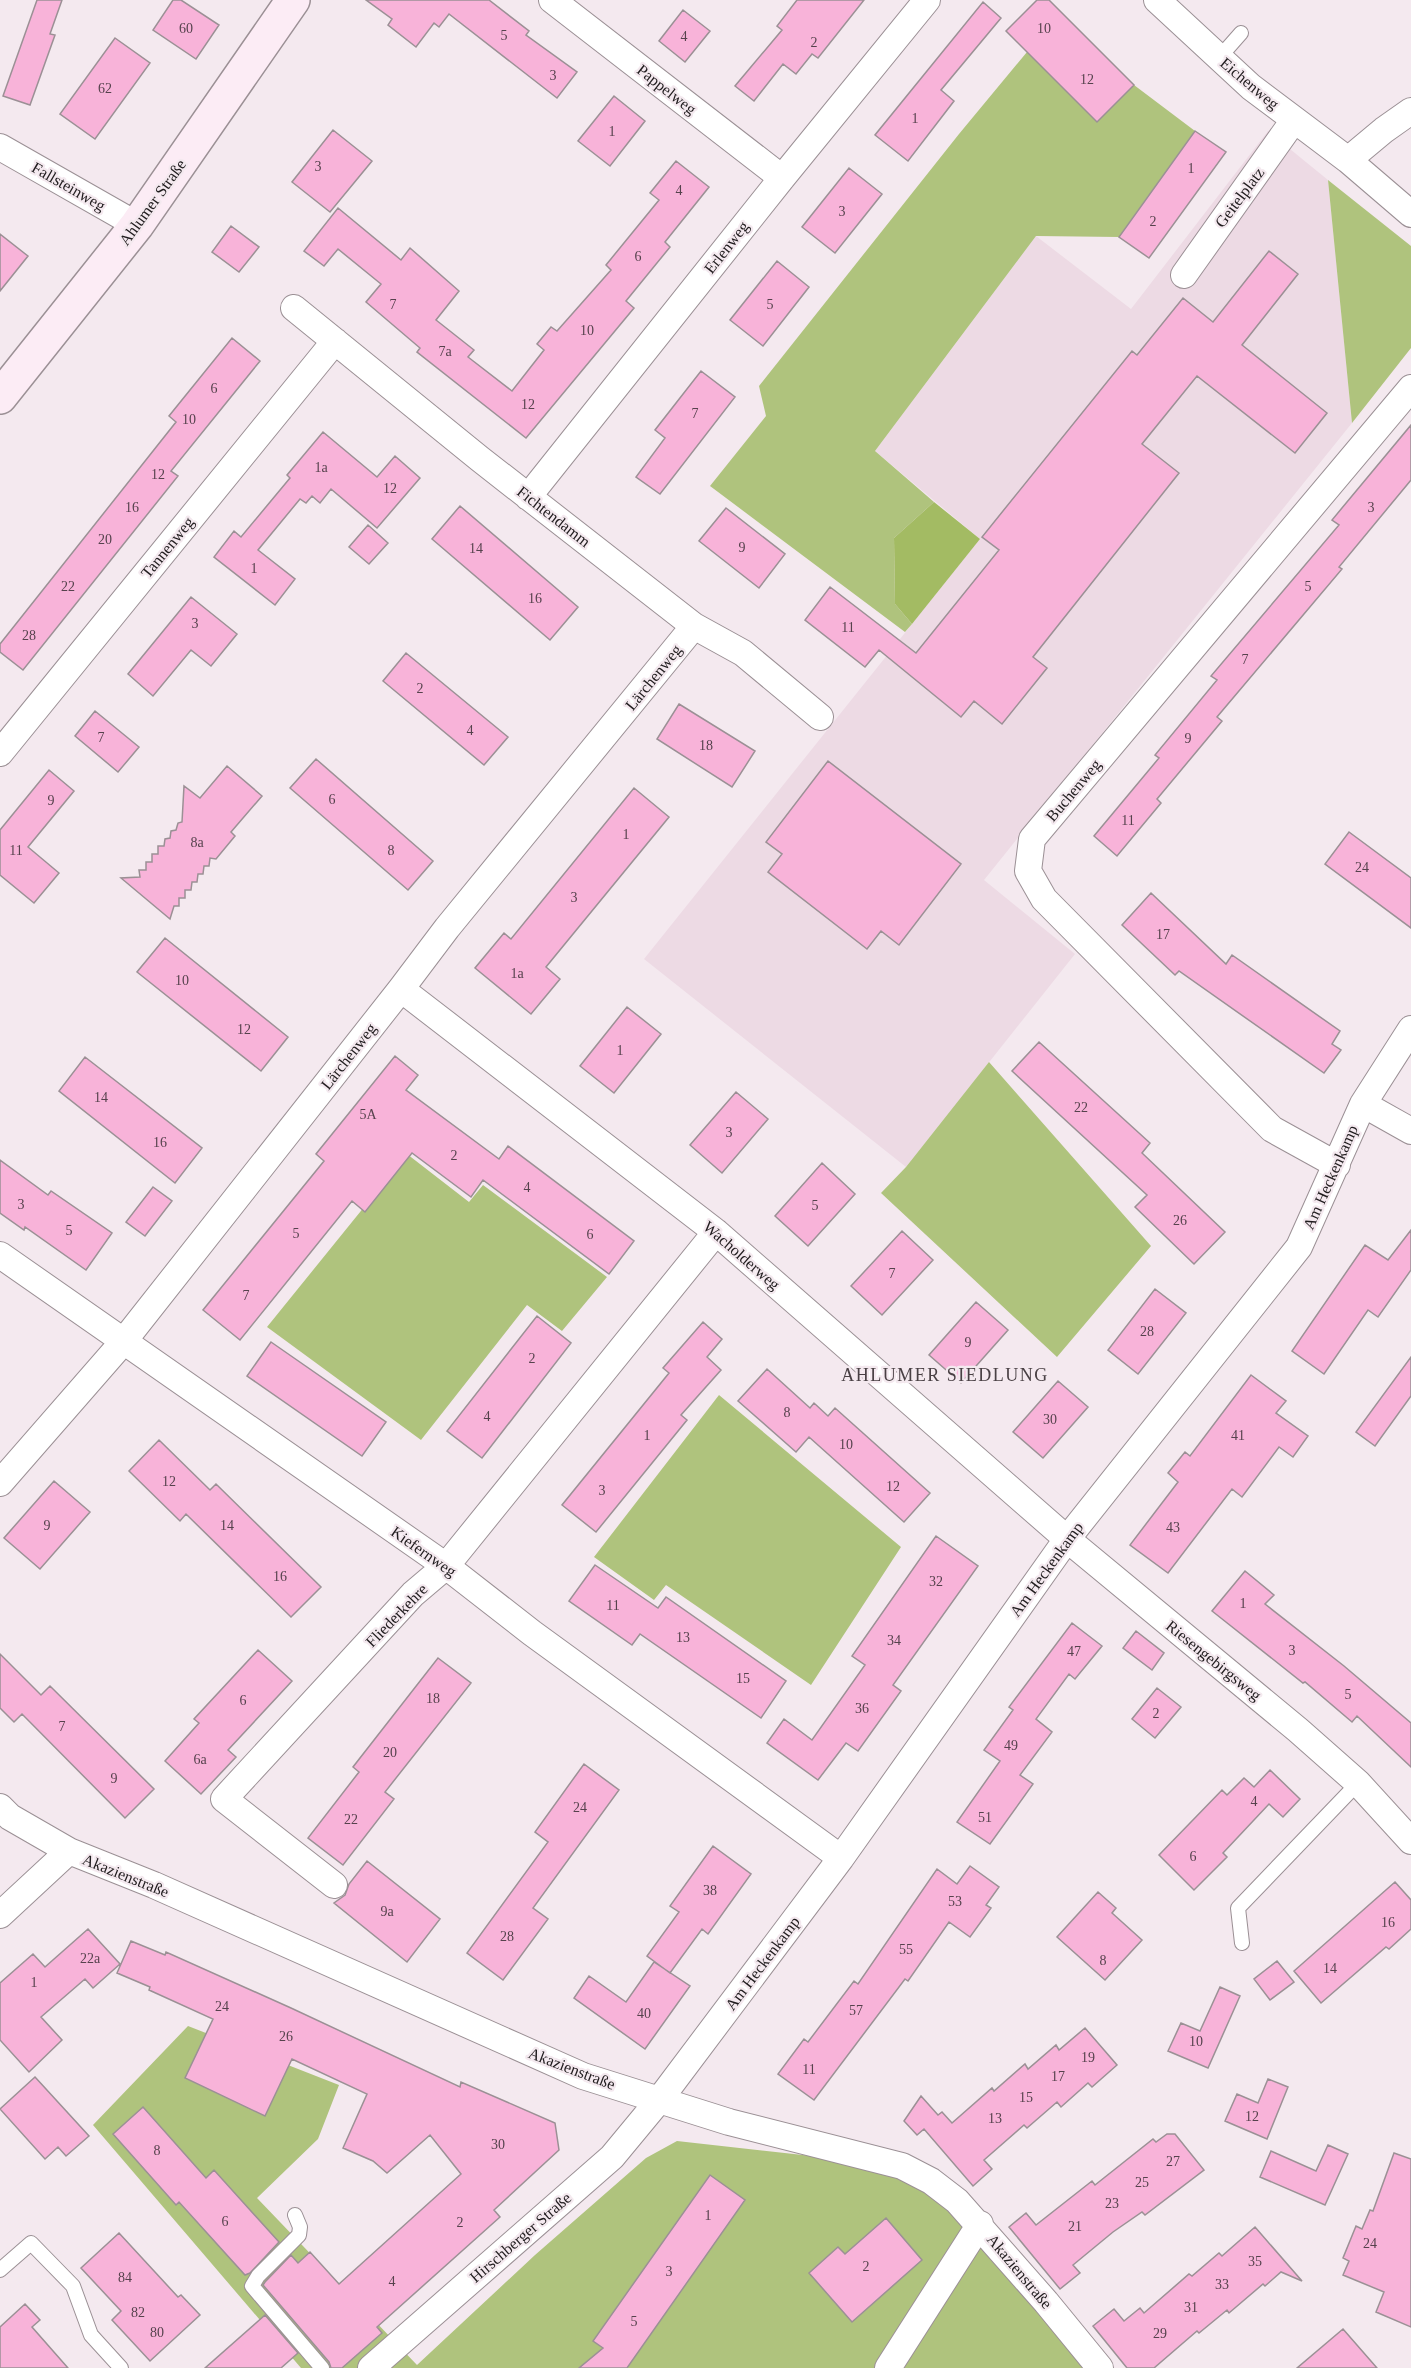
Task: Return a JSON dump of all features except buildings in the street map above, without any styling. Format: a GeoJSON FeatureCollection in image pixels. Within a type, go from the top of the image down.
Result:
{"type":"FeatureCollection","features":[{"type":"Feature","properties":{"kind":"main road","name":"Ahlumer Straße"},"geometry":{"type":"LineString","coordinates":[[0,397],[137,225],[293,0]]}},
{"type":"Feature","properties":{"kind":"street","name":"Pappelweg"},"geometry":{"type":"LineString","coordinates":[[552,0],[782,178]]}},
{"type":"Feature","properties":{"kind":"street","name":"Erlenweg"},"geometry":{"type":"LineString","coordinates":[[528,497],[927,0]]}},
{"type":"Feature","properties":{"kind":"street","name":"Eichenweg"},"geometry":{"type":"LineString","coordinates":[[1157,0],[1251,87],[1348,160]]}},
{"type":"Feature","properties":{"kind":"street"},"geometry":{"type":"LineString","coordinates":[[1411,111],[1348,160],[1411,214]]}},
{"type":"Feature","properties":{"kind":"street","name":"Geitelplatz"},"geometry":{"type":"LineString","coordinates":[[1184,275],[1294,120]]}},
{"type":"Feature","properties":{"kind":"street","name":"Fallsteinweg"},"geometry":{"type":"LineString","coordinates":[[0,147],[137,225]]}},
{"type":"Feature","properties":{"kind":"street","name":"Fichtendamm"},"geometry":{"type":"LineString","coordinates":[[294,308],[528,497],[694,626],[743,653],[820,717]]}},
{"type":"Feature","properties":{"kind":"street","name":"Tannenweg"},"geometry":{"type":"LineString","coordinates":[[0,753],[334,341]]}},
{"type":"Feature","properties":{"kind":"street","name":"Buchenweg"},"geometry":{"type":"LineString","coordinates":[[1337,1165],[1272,1129],[1044,899],[1028,871],[1032,839],[1411,388]]}},
{"type":"Feature","properties":{"kind":"street","name":"Lärchenweg"},"geometry":{"type":"LineString","coordinates":[[0,1483],[123,1342],[447,928],[694,626]]}},
{"type":"Feature","properties":{"kind":"street","name":"Wacholderweg"},"geometry":{"type":"LineString","coordinates":[[401,989],[716,1232],[1067,1539]]}},
{"type":"Feature","properties":{"kind":"street","name":"Am Heckenkamp"},"geometry":{"type":"LineString","coordinates":[[660,2099],[841,1858],[1067,1539],[1299,1247],[1363,1104],[1411,1029]]}},
{"type":"Feature","properties":{"kind":"street"},"geometry":{"type":"LineString","coordinates":[[1363,1104],[1411,1131]]}},
{"type":"Feature","properties":{"kind":"street","name":"Fliederkehre"},"geometry":{"type":"LineString","coordinates":[[334,1885],[224,1799],[413,1594],[446,1566],[716,1232]]}},
{"type":"Feature","properties":{"kind":"street","name":"Kiefernweg"},"geometry":{"type":"LineString","coordinates":[[0,1255],[446,1566],[532,1633],[841,1858]]}},
{"type":"Feature","properties":{"kind":"street","name":"Riesengebirgsweg"},"geometry":{"type":"LineString","coordinates":[[1067,1539],[1298,1730],[1358,1783],[1411,1841]]}},
{"type":"Feature","properties":{"kind":"street","name":"Akazienstraße"},"geometry":{"type":"LineString","coordinates":[[0,1807],[10,1816],[69,1851],[154,1885],[583,2076],[729,2122],[902,2166],[931,2181],[957,2201],[980,2224],[1100,2368]]}},
{"type":"Feature","properties":{"kind":"street"},"geometry":{"type":"LineString","coordinates":[[0,1915],[69,1851]]}},
{"type":"Feature","properties":{"kind":"street","name":"Hirschberger Straße"},"geometry":{"type":"LineString","coordinates":[[371,2368],[612,2157],[660,2099]]}},
{"type":"Feature","properties":{"kind":"street"},"geometry":{"type":"LineString","coordinates":[[888,2368],[980,2224]]}},
{"type":"Feature","properties":{"kind":"lane"},"geometry":{"type":"LineString","coordinates":[[1219,58],[1241,33]]}},
{"type":"Feature","properties":{"kind":"lane"},"geometry":{"type":"LineString","coordinates":[[1242,1943],[1238,1908],[1358,1783]]}},
{"type":"Feature","properties":{"kind":"lane"},"geometry":{"type":"LineString","coordinates":[[295,2215],[300,2227],[299,2235],[258,2276],[252,2286],[322,2368]]}},
{"type":"Feature","properties":{"kind":"lane"},"geometry":{"type":"LineString","coordinates":[[0,2270],[31,2243],[73,2286],[91,2335],[121,2368]]}},
{"type":"Feature","properties":{"kind":"shaded area"},"geometry":{"type":"Polygon","coordinates":[[[1268,131],[1328,180],[1352,423],[984,880],[1075,954],[906,1167],[644,959],[980,539],[875,451],[1036,236],[1131,309],[1268,131]]]}},
{"type":"Feature","properties":{"kind":"green space"},"geometry":{"type":"Polygon","coordinates":[[[1027,52],[1097,122],[1134,85],[1195,131],[1119,237],[1036,236],[875,451],[934,502],[894,538],[895,604],[912,624],[905,632],[710,486],[766,416],[759,386],[1027,52]]]}},
{"type":"Feature","properties":{"kind":"green space"},"geometry":{"type":"Polygon","coordinates":[[[1328,180],[1411,246],[1411,348],[1352,423],[1328,180]]]}},
{"type":"Feature","properties":{"kind":"green space"},"geometry":{"type":"Polygon","coordinates":[[[934,502],[980,539],[912,624],[895,604],[894,538],[934,502]]]}},
{"type":"Feature","properties":{"kind":"green space"},"geometry":{"type":"Polygon","coordinates":[[[989,1062],[1151,1246],[1057,1357],[881,1193],[906,1167],[989,1062]]]}},
{"type":"Feature","properties":{"kind":"green space"},"geometry":{"type":"Polygon","coordinates":[[[407,1154],[469,1202],[483,1185],[607,1277],[562,1331],[527,1305],[421,1440],[267,1327],[407,1154]]]}},
{"type":"Feature","properties":{"kind":"green space"},"geometry":{"type":"Polygon","coordinates":[[[719,1395],[901,1547],[811,1685],[666,1585],[654,1600],[594,1557],[719,1395]]]}},
{"type":"Feature","properties":{"kind":"green space"},"geometry":{"type":"Polygon","coordinates":[[[188,2026],[339,2085],[318,2139],[257,2198],[417,2365],[535,2255],[646,2158],[677,2141],[902,2166],[931,2181],[1100,2368],[301,2368],[93,2125],[188,2026]]]}},
{"type":"Feature","properties":{"kind":"district","name":"AHLUMER SIEDLUNG"},"geometry":{"type":"Point","coordinates":[945,1375]}}]}
